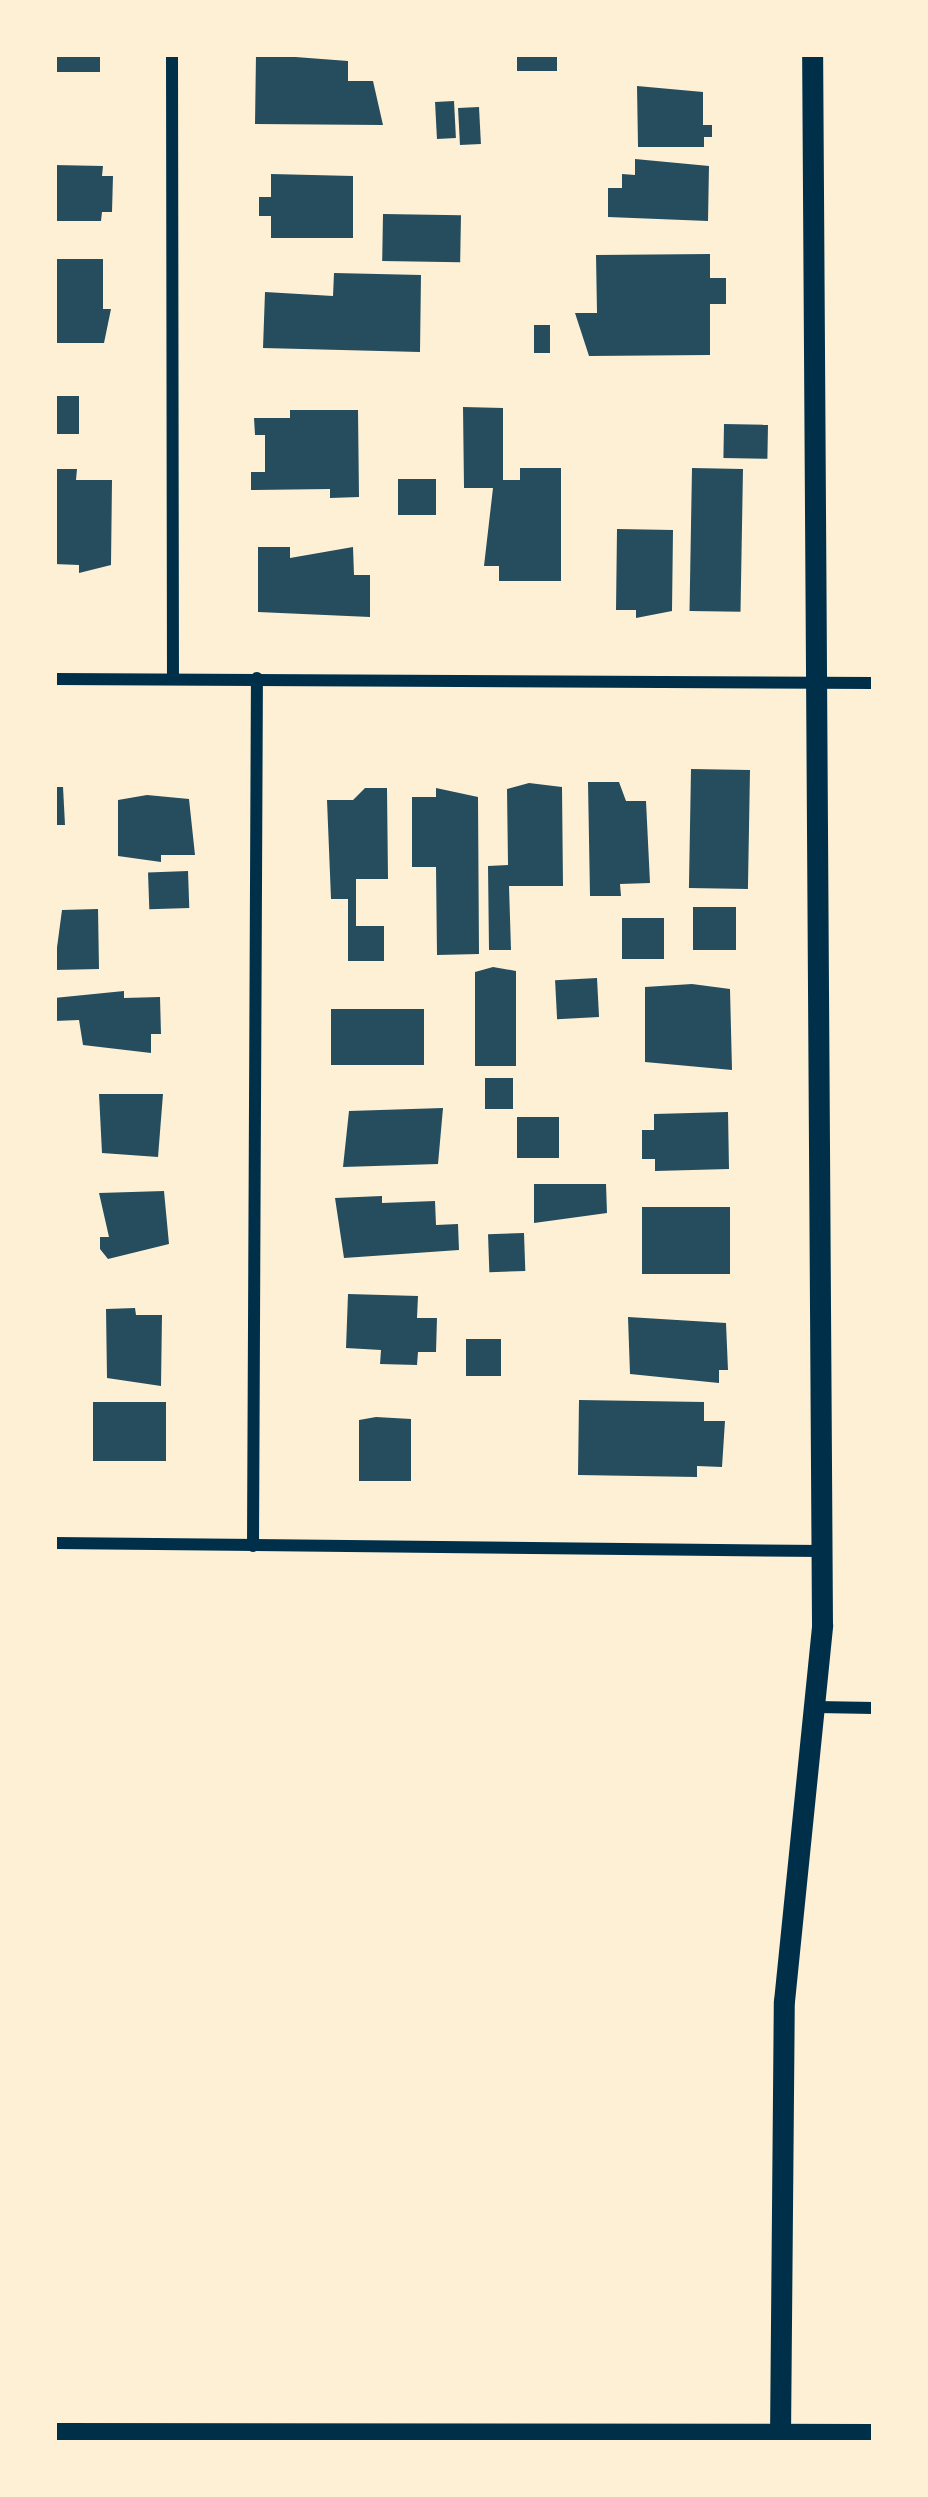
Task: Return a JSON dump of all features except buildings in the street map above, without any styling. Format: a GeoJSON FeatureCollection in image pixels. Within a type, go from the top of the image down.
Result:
{"type":"FeatureCollection","features":[{"type":"Feature","properties":{"kind":"main road"},"geometry":{"type":"LineString","coordinates":[[54,2438],[874,2438]]}},
{"type":"Feature","properties":{"kind":"street"},"geometry":{"type":"LineString","coordinates":[[172,54],[173,678]]}},
{"type":"Feature","properties":{"kind":"street"},"geometry":{"type":"LineString","coordinates":[[780,2438],[784,2001],[817,1707],[822,1551],[820,684],[812,54]]}},
{"type":"Feature","properties":{"kind":"street"},"geometry":{"type":"LineString","coordinates":[[253,1546],[256,678]]}},
{"type":"Feature","properties":{"kind":"street"},"geometry":{"type":"LineString","coordinates":[[54,679],[874,683]]}},
{"type":"Feature","properties":{"kind":"street"},"geometry":{"type":"LineString","coordinates":[[54,1543],[822,1551]]}},
{"type":"Feature","properties":{"kind":"street"},"geometry":{"type":"LineString","coordinates":[[817,1707],[874,1708]]}}]}
